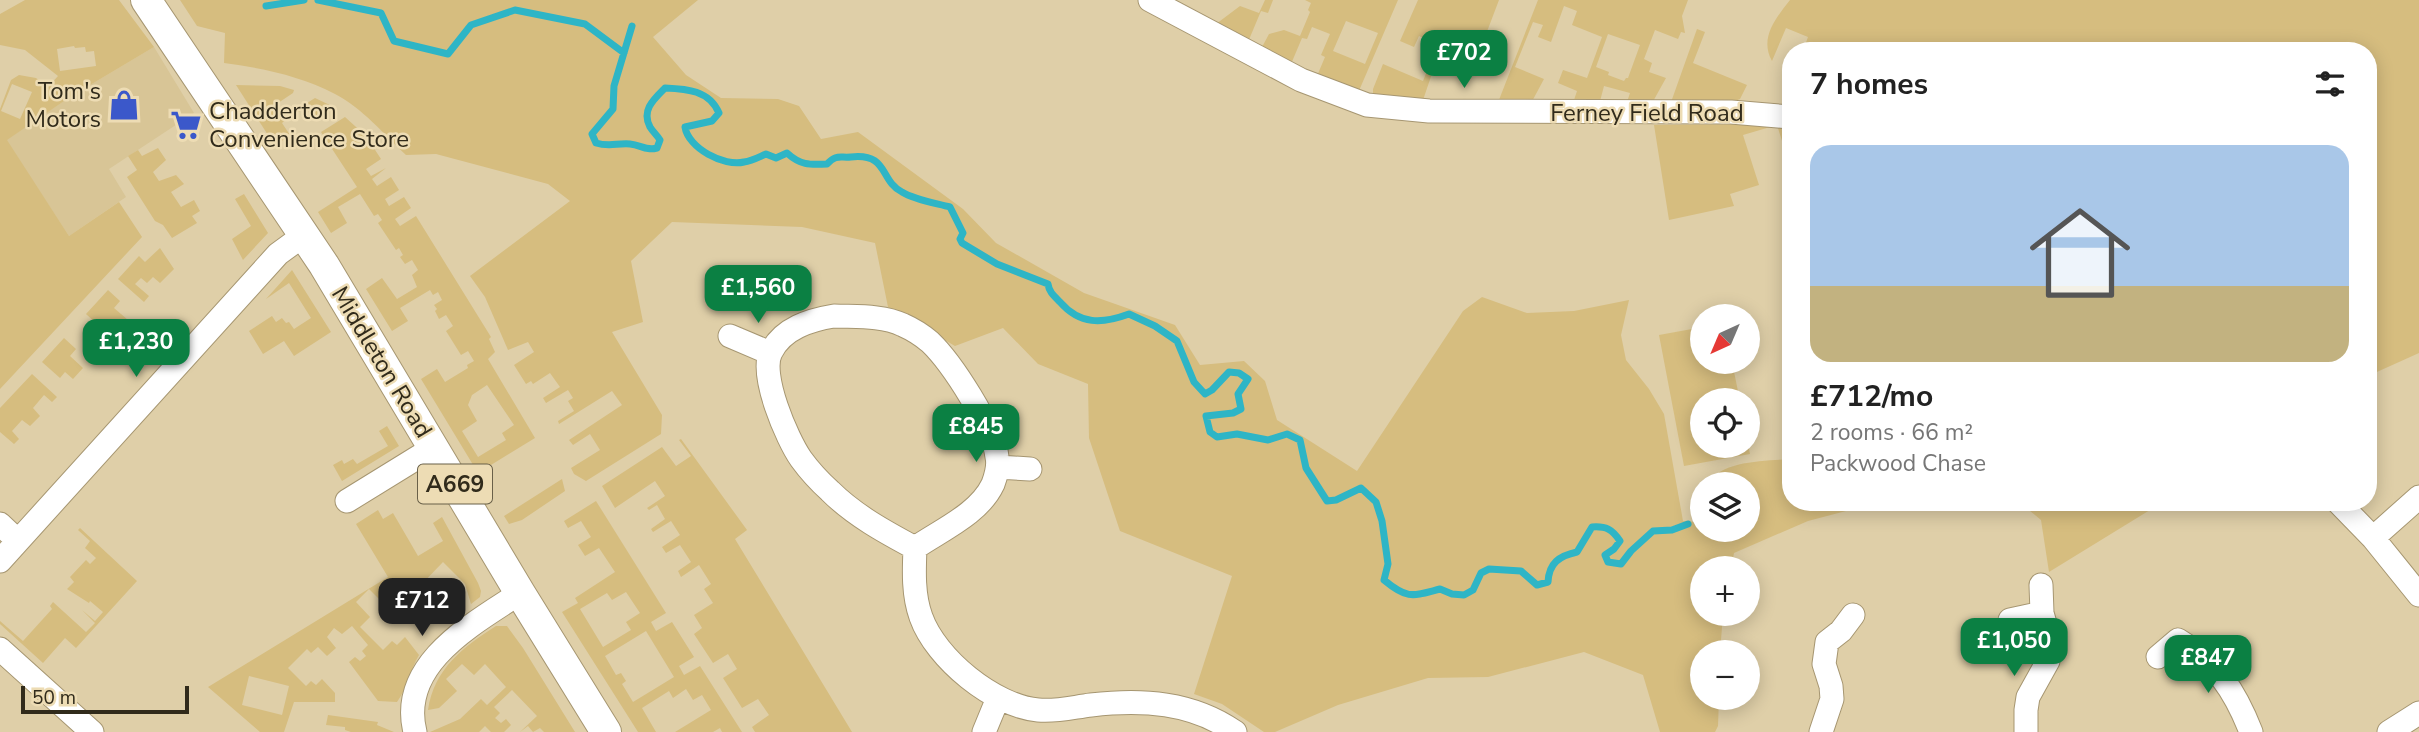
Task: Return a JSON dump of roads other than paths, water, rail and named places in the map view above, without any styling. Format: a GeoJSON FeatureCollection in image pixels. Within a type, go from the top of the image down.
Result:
{"type":"FeatureCollection","features":[{"type":"Feature","properties":{"kind":"main road","name":"Middleton Road"},"geometry":{"type":"LineString","coordinates":[[146,0],[304,235],[606,732]]}},
{"type":"Feature","properties":{"kind":"street","name":"Ferney Field Road"},"geometry":{"type":"LineString","coordinates":[[1150,0],[1301,80],[1367,105],[1429,111],[1731,112],[1782,116]]}},
{"type":"Feature","properties":{"kind":"street"},"geometry":{"type":"LineString","coordinates":[[0,561],[278,254],[304,235]]}},
{"type":"Feature","properties":{"kind":"street"},"geometry":{"type":"LineString","coordinates":[[834,316],[879,318],[902,324],[929,342],[959,380],[985,424],[997,455],[998,467],[984,500],[915,548],[851,509],[830,491],[801,459],[785,427],[771,388],[768,369],[770,353],[794,328],[816,319],[834,316]]}},
{"type":"Feature","properties":{"kind":"street"},"geometry":{"type":"LineString","coordinates":[[730,336],[770,353]]}},
{"type":"Feature","properties":{"kind":"street"},"geometry":{"type":"LineString","coordinates":[[347,501],[433,448]]}},
{"type":"Feature","properties":{"kind":"street"},"geometry":{"type":"LineString","coordinates":[[998,467],[1030,469]]}},
{"type":"Feature","properties":{"kind":"street"},"geometry":{"type":"LineString","coordinates":[[2373,538],[2419,497]]}},
{"type":"Feature","properties":{"kind":"street"},"geometry":{"type":"LineString","coordinates":[[2347,511],[2373,538],[2419,595]]}},
{"type":"Feature","properties":{"kind":"street"},"geometry":{"type":"LineString","coordinates":[[0,524],[18,541]]}},
{"type":"Feature","properties":{"kind":"street"},"geometry":{"type":"LineString","coordinates":[[915,548],[916,594],[921,618],[935,642],[955,665],[998,698],[1037,710],[1063,710],[1125,701],[1157,704],[1191,709],[1235,732]]}},
{"type":"Feature","properties":{"kind":"street"},"geometry":{"type":"LineString","coordinates":[[2026,732],[2028,697],[2049,661],[2050,645],[2042,613],[2041,585]]}},
{"type":"Feature","properties":{"kind":"street"},"geometry":{"type":"LineString","coordinates":[[415,732],[411,718],[414,702],[420,684],[435,657],[450,641],[520,593]]}},
{"type":"Feature","properties":{"kind":"street"},"geometry":{"type":"LineString","coordinates":[[2010,620],[2042,613]]}},
{"type":"Feature","properties":{"kind":"street"},"geometry":{"type":"LineString","coordinates":[[1821,732],[1832,699],[1819,634],[1841,631],[1853,615]]}},
{"type":"Feature","properties":{"kind":"street"},"geometry":{"type":"LineString","coordinates":[[2158,657],[2179,630],[2230,689],[2251,732]]}},
{"type":"Feature","properties":{"kind":"street"},"geometry":{"type":"LineString","coordinates":[[0,649],[92,732]]}},
{"type":"Feature","properties":{"kind":"street"},"geometry":{"type":"LineString","coordinates":[[984,732],[998,698]]}},
{"type":"Feature","properties":{"kind":"street"},"geometry":{"type":"LineString","coordinates":[[2389,732],[2419,713]]}},
{"type":"Feature","properties":{"kind":"waterway"},"geometry":{"type":"LineString","coordinates":[[266,6],[304,0]]}},
{"type":"Feature","properties":{"kind":"waterway"},"geometry":{"type":"LineString","coordinates":[[318,0],[381,13],[394,41],[448,54],[471,25],[515,10],[585,24],[624,53]]}},
{"type":"Feature","properties":{"kind":"waterway"},"geometry":{"type":"LineString","coordinates":[[632,26],[614,86],[613,109],[592,134],[596,143],[657,148],[660,140],[650,127],[648,110],[665,88],[673,88],[696,92],[715,105],[719,113],[712,121],[685,127],[693,142],[717,159],[736,163],[750,161],[766,154],[776,158],[787,153],[796,160],[810,164],[827,164],[838,157],[872,159],[902,192],[950,207],[963,233],[960,239],[962,243],[997,264],[1048,284],[1054,296],[1075,315],[1101,321],[1129,314],[1155,326],[1177,341],[1194,382],[1205,394],[1229,372],[1239,373],[1248,379],[1238,394],[1241,409],[1233,413],[1206,416],[1210,432],[1217,437],[1237,434],[1268,440],[1287,434],[1300,440],[1306,468],[1327,501],[1336,500],[1361,488],[1376,502],[1382,521],[1388,564],[1384,580],[1399,591],[1417,595],[1440,589],[1464,595],[1473,590],[1481,573],[1489,569],[1521,571],[1537,585],[1548,582],[1550,570],[1556,561],[1577,552],[1592,527],[1608,529],[1617,537],[1620,541],[1605,555],[1608,562],[1621,564],[1653,531],[1672,530],[1688,524]]}},
{"type":"Feature","properties":{"kind":"place","name":"Tom's Motors"},"geometry":{"type":"Point","coordinates":[124,105]}},
{"type":"Feature","properties":{"kind":"place","name":"Chadderton Convenience Store"},"geometry":{"type":"Point","coordinates":[186,125]}}]}
